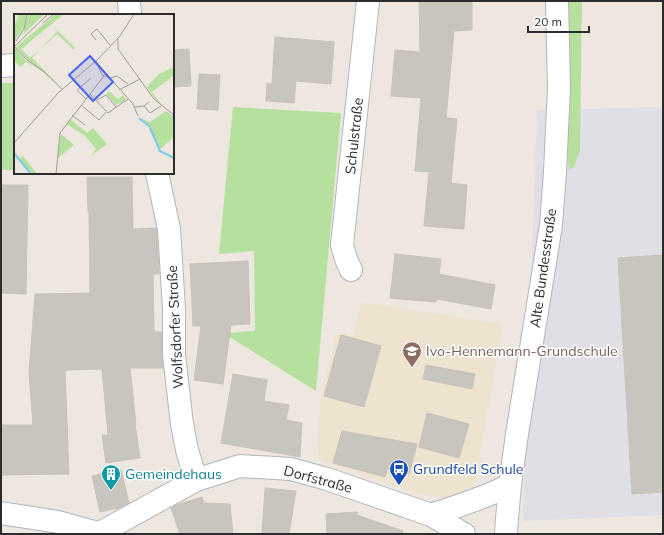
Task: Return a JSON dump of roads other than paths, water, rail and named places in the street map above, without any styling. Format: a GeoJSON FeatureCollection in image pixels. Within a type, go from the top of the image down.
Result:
{"type":"FeatureCollection","features":[{"type":"Feature","properties":{"kind":"street"},"geometry":{"type":"LineString","coordinates":[[129,1],[130,14]]}},
{"type":"Feature","properties":{"kind":"street","name":"Schulstraße"},"geometry":{"type":"LineString","coordinates":[[351,270],[342,244],[368,1]]}},
{"type":"Feature","properties":{"kind":"street","name":"Alte Bundesstraße"},"geometry":{"type":"LineString","coordinates":[[506,534],[510,485],[518,426],[551,225],[559,87],[557,1]]}},
{"type":"Feature","properties":{"kind":"street"},"geometry":{"type":"LineString","coordinates":[[1,66],[14,65]]}},
{"type":"Feature","properties":{"kind":"street","name":"Wolfsdorfer Straße"},"geometry":{"type":"LineString","coordinates":[[157,174],[169,229],[173,294],[174,355],[182,424],[187,450],[196,480]]}},
{"type":"Feature","properties":{"kind":"street","name":"Dorfstraße"},"geometry":{"type":"LineString","coordinates":[[98,534],[196,480],[240,466],[291,469],[327,478],[431,515],[464,534]]}},
{"type":"Feature","properties":{"kind":"street"},"geometry":{"type":"LineString","coordinates":[[431,515],[481,498],[510,485]]}},
{"type":"Feature","properties":{"kind":"street"},"geometry":{"type":"LineString","coordinates":[[1,513],[58,522],[98,534]]}},
{"type":"Feature","properties":{"kind":"place","name":"Ivo-Hennemann-Grundschule"},"geometry":{"type":"Point","coordinates":[412,368]}},
{"type":"Feature","properties":{"kind":"place","name":"Grundfeld Schule"},"geometry":{"type":"Point","coordinates":[399,486]}},
{"type":"Feature","properties":{"kind":"place","name":"Gemeindehaus"},"geometry":{"type":"Point","coordinates":[111,491]}}]}
